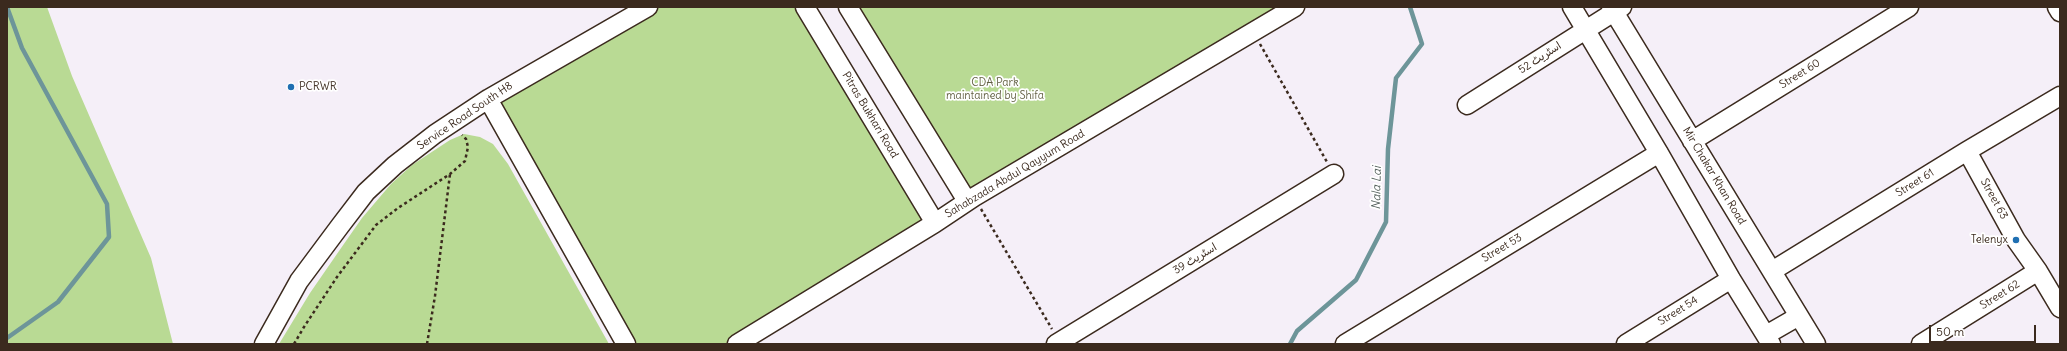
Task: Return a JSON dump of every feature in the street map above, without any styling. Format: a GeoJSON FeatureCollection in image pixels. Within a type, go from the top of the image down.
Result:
{"type":"FeatureCollection","features":[{"type":"Feature","properties":{"kind":"street","name":"Service Road South H8"},"geometry":{"type":"LineString","coordinates":[[264,344],[299,281],[366,192],[435,134],[488,99],[648,7]]}},
{"type":"Feature","properties":{"kind":"street","name":"Pitras Bukhari Road"},"geometry":{"type":"LineString","coordinates":[[805,7],[935,223]]}},
{"type":"Feature","properties":{"kind":"street"},"geometry":{"type":"LineString","coordinates":[[848,7],[970,199]]}},
{"type":"Feature","properties":{"kind":"street","name":"Sahabzada Abdul Qayyum Road"},"geometry":{"type":"LineString","coordinates":[[737,344],[935,223],[970,199],[1295,7]]}},
{"type":"Feature","properties":{"kind":"street"},"geometry":{"type":"LineString","coordinates":[[1572,7],[1660,153],[1731,279],[1768,340],[1799,316]]}},
{"type":"Feature","properties":{"kind":"street","name":"Street 60"},"geometry":{"type":"LineString","coordinates":[[1692,141],[1909,7]]}},
{"type":"Feature","properties":{"kind":"street"},"geometry":{"type":"LineString","coordinates":[[2057,7],[2060,12]]}},
{"type":"Feature","properties":{"kind":"street","name":"اسٹریٹ 52"},"geometry":{"type":"LineString","coordinates":[[1467,106],[1616,9]]}},
{"type":"Feature","properties":{"kind":"street","name":"Mir Chakar Khan Road"},"geometry":{"type":"LineString","coordinates":[[1616,9],[1692,141],[1816,344]]}},
{"type":"Feature","properties":{"kind":"street","name":"Street 61"},"geometry":{"type":"LineString","coordinates":[[1772,271],[1967,151],[2060,96]]}},
{"type":"Feature","properties":{"kind":"street"},"geometry":{"type":"LineString","coordinates":[[488,99],[626,344]]}},
{"type":"Feature","properties":{"kind":"street","name":"Street 63"},"geometry":{"type":"LineString","coordinates":[[1967,151],[2016,240],[2038,271],[2060,308]]}},
{"type":"Feature","properties":{"kind":"street","name":"Street 53"},"geometry":{"type":"LineString","coordinates":[[1345,344],[1660,153]]}},
{"type":"Feature","properties":{"kind":"street","name":"اسٹریٹ 39"},"geometry":{"type":"LineString","coordinates":[[1058,343],[1334,174]]}},
{"type":"Feature","properties":{"kind":"street","name":"Street 62"},"geometry":{"type":"LineString","coordinates":[[1921,344],[2038,271]]}},
{"type":"Feature","properties":{"kind":"street","name":"Street 54"},"geometry":{"type":"LineString","coordinates":[[1626,344],[1731,279]]}},
{"type":"Feature","properties":{"kind":"path"},"geometry":{"type":"LineString","coordinates":[[1253,31],[1334,174]]}},
{"type":"Feature","properties":{"kind":"path"},"geometry":{"type":"LineString","coordinates":[[294,344],[338,277],[376,225],[417,194],[462,165],[468,157],[468,143],[462,135]]}},
{"type":"Feature","properties":{"kind":"path"},"geometry":{"type":"LineString","coordinates":[[427,344],[435,296],[450,174]]}},
{"type":"Feature","properties":{"kind":"path"},"geometry":{"type":"LineString","coordinates":[[970,199],[1058,343]]}},
{"type":"Feature","properties":{"kind":"green space"},"geometry":{"type":"Polygon","coordinates":[[[7,7],[47,7],[72,76],[151,258],[173,344],[7,344],[7,7]]]}},
{"type":"Feature","properties":{"kind":"green space"},"geometry":{"type":"Polygon","coordinates":[[[648,7],[805,7],[935,223],[737,344],[626,344],[488,99],[648,7]]]}},
{"type":"Feature","properties":{"kind":"green space","name":"CDA Park maintained by Shifa"},"geometry":{"type":"Polygon","coordinates":[[[848,7],[1294,7],[967,201],[848,7]]]}},
{"type":"Feature","properties":{"kind":"green space"},"geometry":{"type":"Polygon","coordinates":[[[464,134],[480,137],[493,144],[508,164],[609,344],[279,344],[310,293],[362,218],[391,184],[412,165],[450,140],[464,134]]]}},
{"type":"Feature","properties":{"kind":"waterway"},"geometry":{"type":"LineString","coordinates":[[7,7],[22,48],[107,204],[109,237],[58,302],[7,338]]}},
{"type":"Feature","properties":{"kind":"waterway","name":"Nala Lai"},"geometry":{"type":"LineString","coordinates":[[1290,344],[1297,331],[1356,280],[1386,222],[1388,149],[1396,78],[1422,44],[1410,7]]}},
{"type":"Feature","properties":{"kind":"place","name":"PCRWR"},"geometry":{"type":"Point","coordinates":[291,87]}},
{"type":"Feature","properties":{"kind":"place","name":"Telenyx"},"geometry":{"type":"Point","coordinates":[2016,240]}}]}
